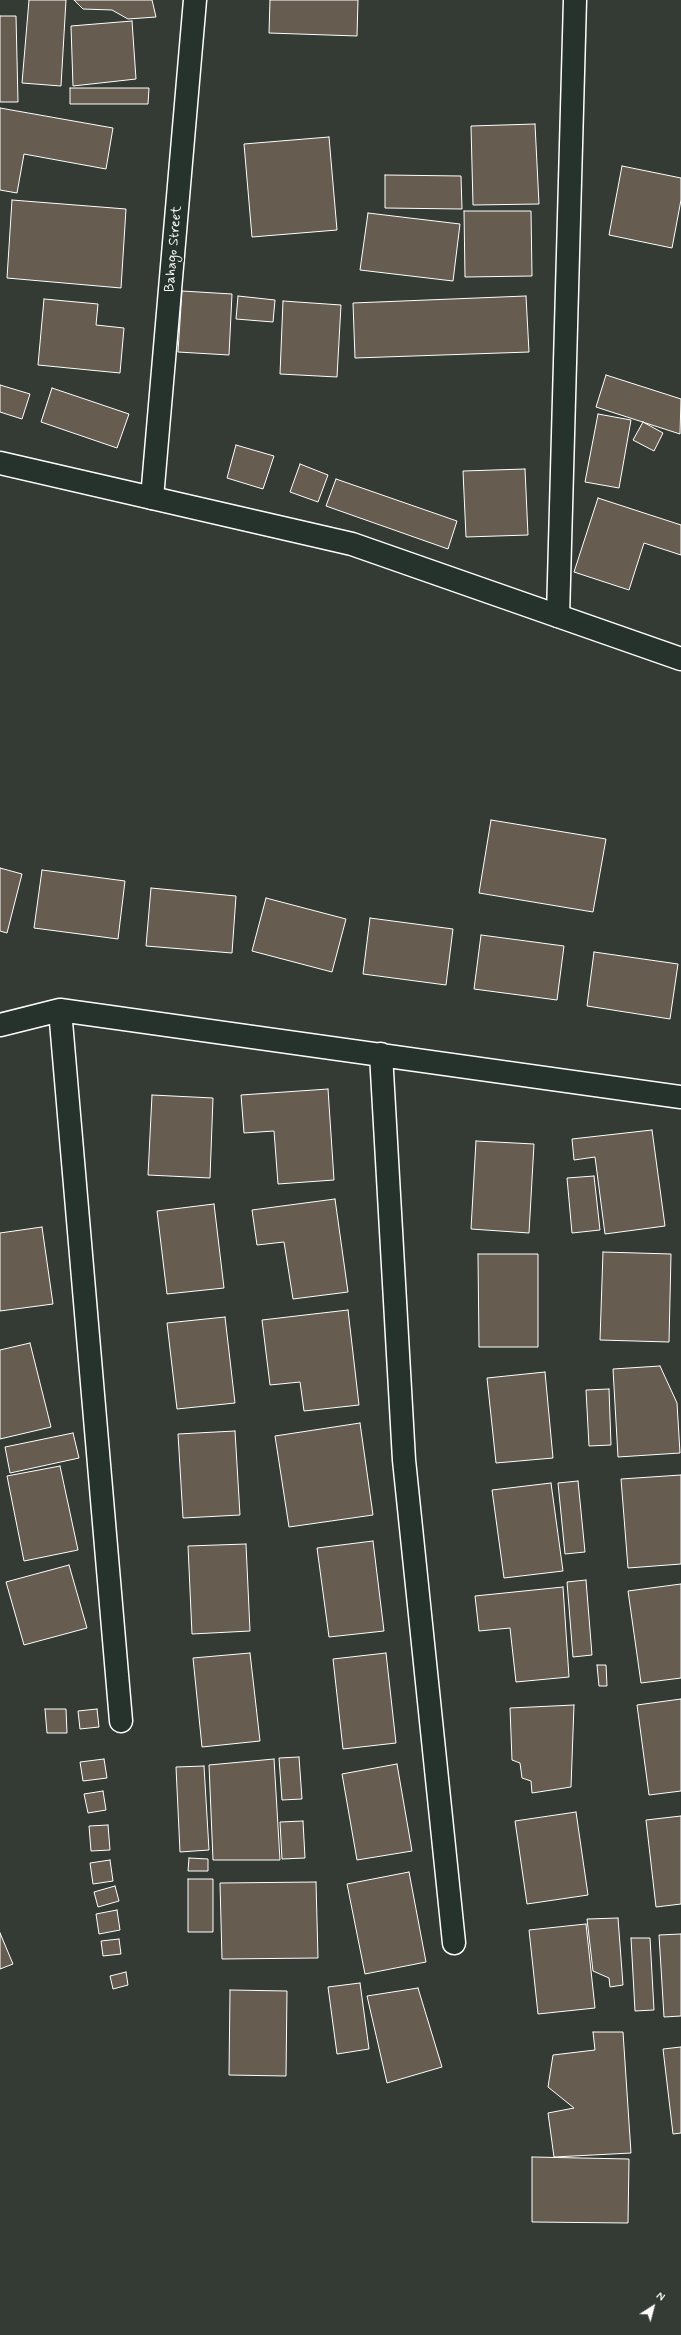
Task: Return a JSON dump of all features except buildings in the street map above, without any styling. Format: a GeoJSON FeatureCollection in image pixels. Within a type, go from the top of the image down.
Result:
{"type":"FeatureCollection","features":[{"type":"Feature","properties":{"kind":"street","name":"Bahago Street"},"geometry":{"type":"LineString","coordinates":[[152,498],[195,0]]}},
{"type":"Feature","properties":{"kind":"street"},"geometry":{"type":"LineString","coordinates":[[558,616],[575,0]]}},
{"type":"Feature","properties":{"kind":"street"},"geometry":{"type":"LineString","coordinates":[[0,463],[352,544],[681,660]]}},
{"type":"Feature","properties":{"kind":"street"},"geometry":{"type":"LineString","coordinates":[[0,1025],[60,1010],[681,1097]]}},
{"type":"Feature","properties":{"kind":"street"},"geometry":{"type":"LineString","coordinates":[[60,1010],[121,1721]]}},
{"type":"Feature","properties":{"kind":"street"},"geometry":{"type":"LineString","coordinates":[[381,1054],[404,1460],[454,1943]]}}]}
